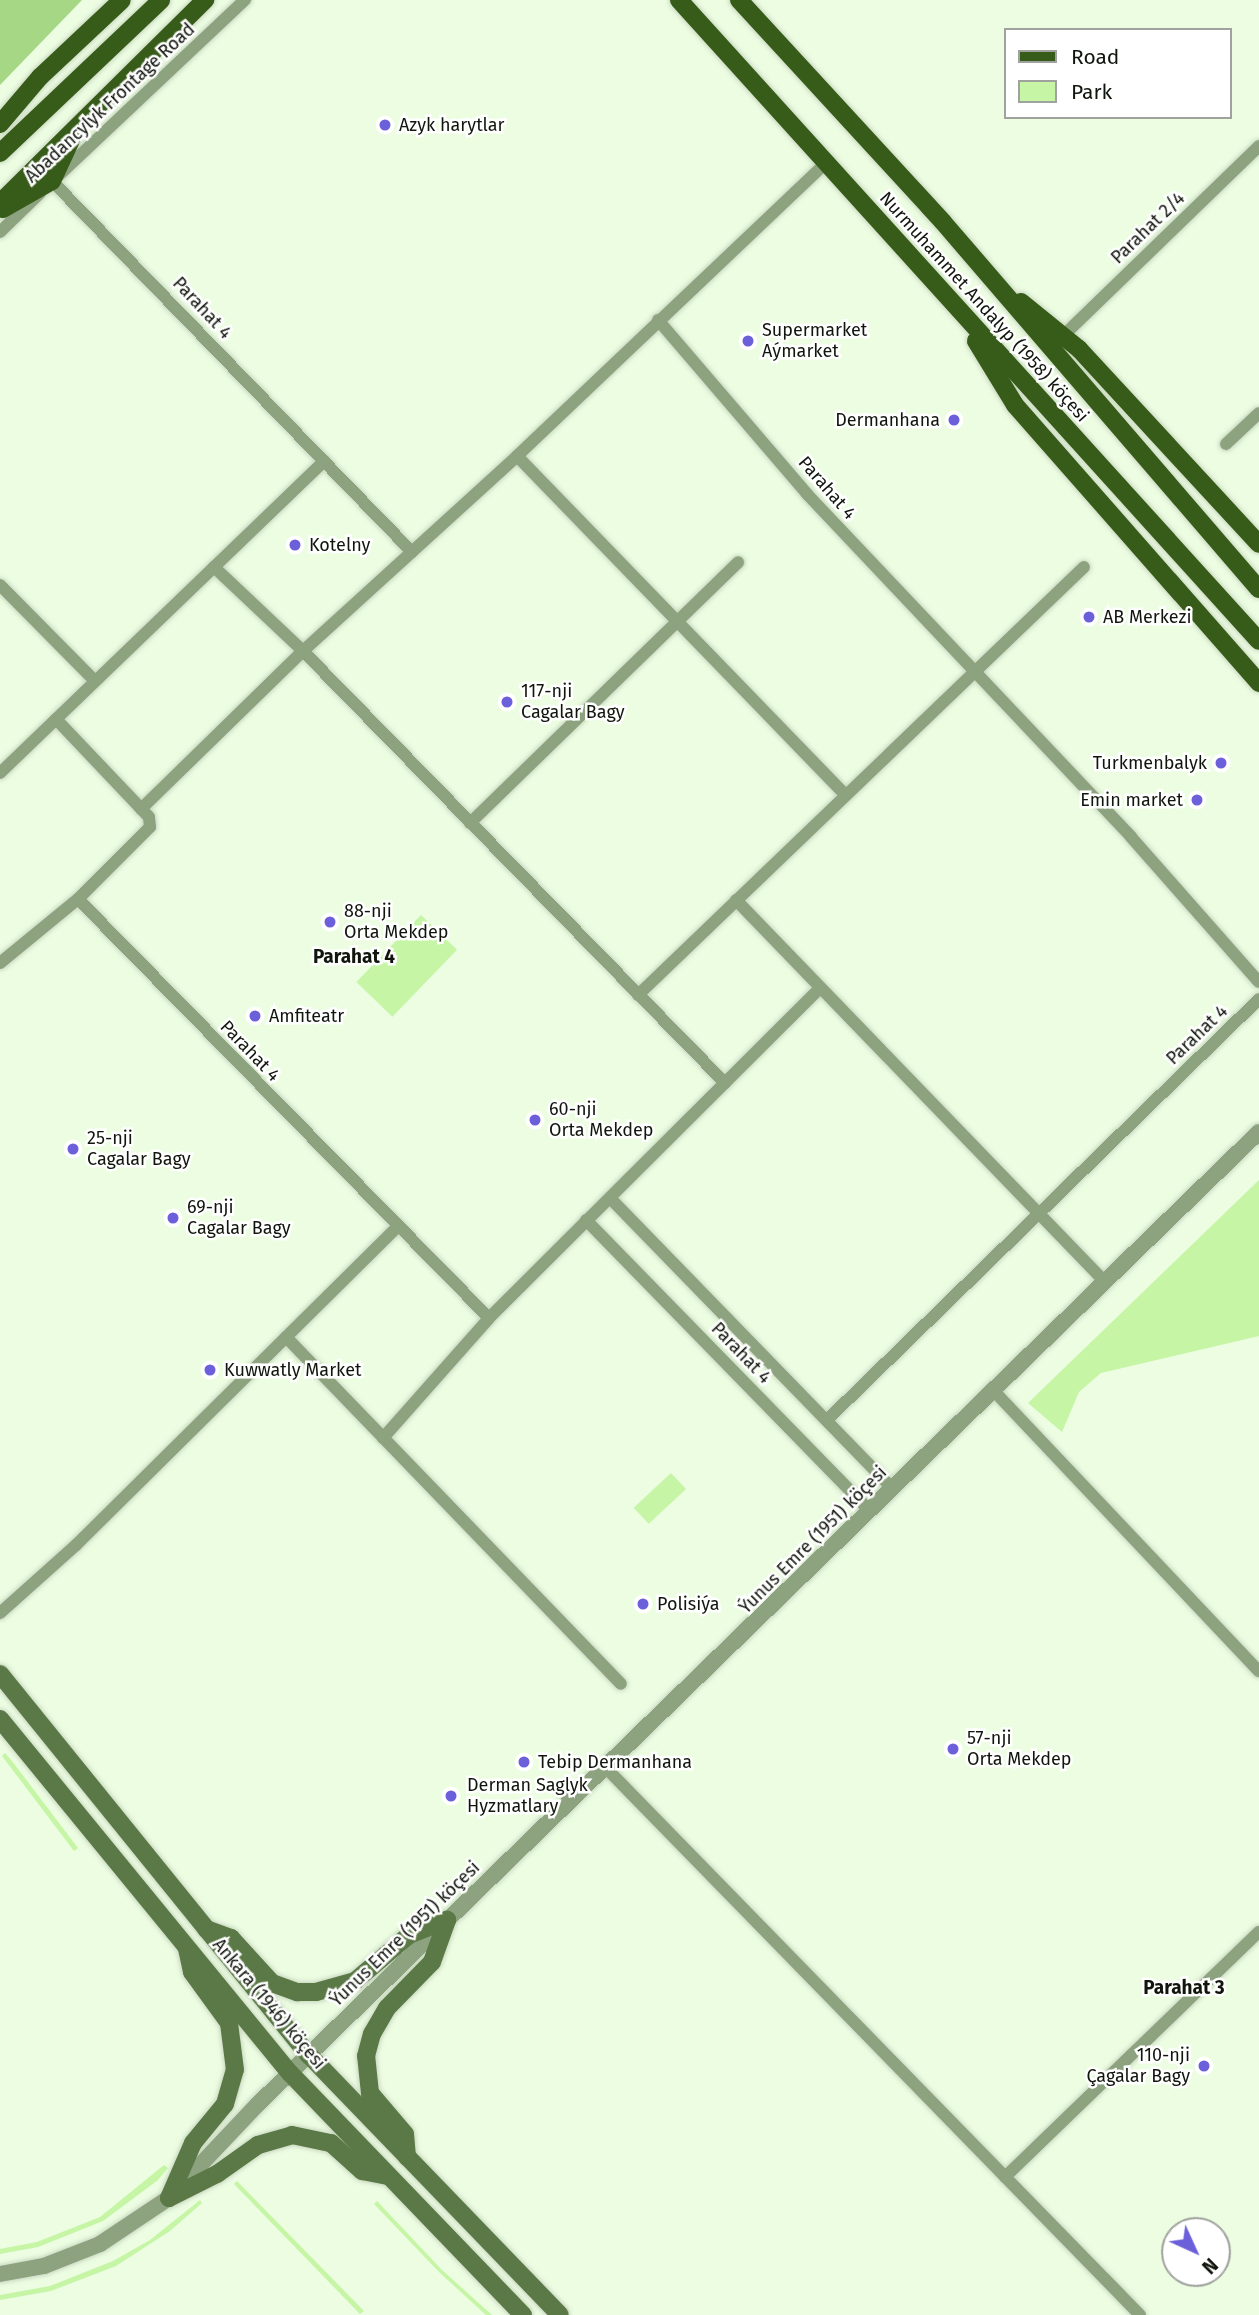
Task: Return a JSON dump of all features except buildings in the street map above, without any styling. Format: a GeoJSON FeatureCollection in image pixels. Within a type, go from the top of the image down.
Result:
{"type":"FeatureCollection","features":[{"type":"Feature","properties":{"kind":"main road"},"geometry":{"type":"LineString","coordinates":[[0,124],[40,77],[122,0]]}},
{"type":"Feature","properties":{"kind":"main road"},"geometry":{"type":"LineString","coordinates":[[0,153],[161,0]]}},
{"type":"Feature","properties":{"kind":"main road"},"geometry":{"type":"LineString","coordinates":[[0,203],[205,0]]}},
{"type":"Feature","properties":{"kind":"main road","name":"Nurmuhammet Andalyp (1958) köçesi"},"geometry":{"type":"LineString","coordinates":[[679,0],[1259,641]]}},
{"type":"Feature","properties":{"kind":"main road","name":"Nurmuhammet Andalyp (1958) köçesi"},"geometry":{"type":"LineString","coordinates":[[739,0],[989,277],[1259,589]]}},
{"type":"Feature","properties":{"kind":"main road"},"geometry":{"type":"LineString","coordinates":[[0,211],[52,181],[75,131]]}},
{"type":"Feature","properties":{"kind":"main road"},"geometry":{"type":"LineString","coordinates":[[989,277],[1063,336],[1259,544]]}},
{"type":"Feature","properties":{"kind":"main road"},"geometry":{"type":"LineString","coordinates":[[953,304],[1015,405],[1259,683]]}},
{"type":"Feature","properties":{"kind":"main road","name":"Ankara (1946) köçesi"},"geometry":{"type":"LineString","coordinates":[[0,1674],[309,2055],[560,2315]]}},
{"type":"Feature","properties":{"kind":"main road","name":"Ankara (1946) köçesi"},"geometry":{"type":"LineString","coordinates":[[0,1719],[290,2073],[523,2315]]}},
{"type":"Feature","properties":{"kind":"main road"},"geometry":{"type":"LineString","coordinates":[[206,1929],[231,1938],[272,1983],[297,1992],[316,1992],[355,1981],[409,1936],[447,1920]]}},
{"type":"Feature","properties":{"kind":"main road"},"geometry":{"type":"LineString","coordinates":[[407,2157],[405,2134],[370,2093],[366,2056],[372,2034],[387,2008],[432,1962],[447,1920]]}},
{"type":"Feature","properties":{"kind":"main road"},"geometry":{"type":"LineString","coordinates":[[169,2198],[193,2143],[225,2104],[235,2070],[229,2023],[192,1972],[186,1945]]}},
{"type":"Feature","properties":{"kind":"main road"},"geometry":{"type":"LineString","coordinates":[[169,2198],[217,2174],[258,2145],[292,2135],[331,2143],[362,2171],[388,2176]]}},
{"type":"Feature","properties":{"kind":"street","name":"Abadancylyk Frontage Road"},"geometry":{"type":"LineString","coordinates":[[0,232],[245,0]]}},
{"type":"Feature","properties":{"kind":"street","name":"Parahat 2/4"},"geometry":{"type":"LineString","coordinates":[[1063,336],[1259,146]]}},
{"type":"Feature","properties":{"kind":"street"},"geometry":{"type":"LineString","coordinates":[[141,808],[303,650],[517,456],[825,163]]}},
{"type":"Feature","properties":{"kind":"street","name":"Parahat 4"},"geometry":{"type":"LineString","coordinates":[[52,181],[412,552]]}},
{"type":"Feature","properties":{"kind":"street","name":"Parahat 4"},"geometry":{"type":"LineString","coordinates":[[658,320],[807,494],[974,676],[1131,837],[1259,982]]}},
{"type":"Feature","properties":{"kind":"street"},"geometry":{"type":"LineString","coordinates":[[1226,444],[1259,413]]}},
{"type":"Feature","properties":{"kind":"street"},"geometry":{"type":"LineString","coordinates":[[517,456],[846,795]]}},
{"type":"Feature","properties":{"kind":"street"},"geometry":{"type":"LineString","coordinates":[[0,773],[324,461]]}},
{"type":"Feature","properties":{"kind":"street"},"geometry":{"type":"LineString","coordinates":[[470,823],[738,562]]}},
{"type":"Feature","properties":{"kind":"street"},"geometry":{"type":"LineString","coordinates":[[214,567],[303,650],[725,1083]]}},
{"type":"Feature","properties":{"kind":"street"},"geometry":{"type":"LineString","coordinates":[[638,995],[1084,568]]}},
{"type":"Feature","properties":{"kind":"street"},"geometry":{"type":"LineString","coordinates":[[0,585],[95,681]]}},
{"type":"Feature","properties":{"kind":"street"},"geometry":{"type":"LineString","coordinates":[[0,963],[78,899],[146,833],[151,821],[56,719]]}},
{"type":"Feature","properties":{"kind":"street","name":"Parahat 4"},"geometry":{"type":"LineString","coordinates":[[78,899],[489,1318]]}},
{"type":"Feature","properties":{"kind":"street"},"geometry":{"type":"LineString","coordinates":[[737,900],[1104,1281]]}},
{"type":"Feature","properties":{"kind":"street"},"geometry":{"type":"LineString","coordinates":[[383,1438],[489,1318],[820,988]]}},
{"type":"Feature","properties":{"kind":"street","name":"Parahat 4"},"geometry":{"type":"LineString","coordinates":[[827,1420],[1259,999]]}},
{"type":"Feature","properties":{"kind":"street","name":"Ýunus Emre (1951) köçesi"},"geometry":{"type":"LineString","coordinates":[[0,2274],[44,2266],[100,2244],[169,2198],[290,2073],[607,1769],[1259,1132]]}},
{"type":"Feature","properties":{"kind":"street","name":"Parahat 4"},"geometry":{"type":"LineString","coordinates":[[610,1198],[892,1488]]}},
{"type":"Feature","properties":{"kind":"street","name":"Parahat 4"},"geometry":{"type":"LineString","coordinates":[[586,1220],[870,1511]]}},
{"type":"Feature","properties":{"kind":"street"},"geometry":{"type":"LineString","coordinates":[[0,1613],[76,1545],[397,1227]]}},
{"type":"Feature","properties":{"kind":"street"},"geometry":{"type":"LineString","coordinates":[[286,1337],[621,1684]]}},
{"type":"Feature","properties":{"kind":"street"},"geometry":{"type":"LineString","coordinates":[[993,1390],[1259,1671]]}},
{"type":"Feature","properties":{"kind":"street"},"geometry":{"type":"LineString","coordinates":[[607,1769],[1140,2315]]}},
{"type":"Feature","properties":{"kind":"street"},"geometry":{"type":"LineString","coordinates":[[1005,2177],[1259,1932]]}},
{"type":"Feature","properties":{"kind":"green space"},"geometry":{"type":"Polygon","coordinates":[[[0,0],[82,0],[0,85],[0,0]]]}},
{"type":"Feature","properties":{"kind":"green space"},"geometry":{"type":"Polygon","coordinates":[[[421,915],[457,950],[392,1017],[356,982],[421,915]]]}},
{"type":"Feature","properties":{"kind":"green space"},"geometry":{"type":"Polygon","coordinates":[[[1259,1180],[1259,1336],[1101,1373],[1079,1392],[1062,1432],[1028,1403],[1259,1180]]]}},
{"type":"Feature","properties":{"kind":"green space"},"geometry":{"type":"Polygon","coordinates":[[[671,1473],[686,1489],[649,1524],[634,1508],[671,1473]]]}},
{"type":"Feature","properties":{"kind":"green space"},"geometry":{"type":"Polygon","coordinates":[[[5,1753],[78,1848],[74,1851],[2,1756],[5,1753]]]}},
{"type":"Feature","properties":{"kind":"green space"},"geometry":{"type":"Polygon","coordinates":[[[164,2165],[168,2168],[158,2180],[103,2221],[38,2247],[0,2254],[0,2249],[37,2242],[100,2217],[164,2165]]]}},
{"type":"Feature","properties":{"kind":"green space"},"geometry":{"type":"Polygon","coordinates":[[[237,2181],[364,2311],[360,2314],[234,2184],[237,2181]]]}},
{"type":"Feature","properties":{"kind":"green space"},"geometry":{"type":"Polygon","coordinates":[[[200,2200],[202,2203],[170,2231],[116,2266],[51,2291],[0,2300],[0,2295],[50,2286],[113,2261],[150,2240],[200,2200]]]}},
{"type":"Feature","properties":{"kind":"green space"},"geometry":{"type":"Polygon","coordinates":[[[377,2201],[442,2270],[492,2315],[486,2315],[439,2272],[374,2204],[377,2201]]]}},
{"type":"Feature","properties":{"kind":"place","name":"Azyk harytlar"},"geometry":{"type":"Point","coordinates":[385,125]}},
{"type":"Feature","properties":{"kind":"place","name":"Supermarket Aýmarket"},"geometry":{"type":"Point","coordinates":[748,341]}},
{"type":"Feature","properties":{"kind":"place","name":"Dermanhana"},"geometry":{"type":"Point","coordinates":[954,420]}},
{"type":"Feature","properties":{"kind":"place","name":"Kotelny"},"geometry":{"type":"Point","coordinates":[295,545]}},
{"type":"Feature","properties":{"kind":"place","name":"AB Merkezi"},"geometry":{"type":"Point","coordinates":[1089,617]}},
{"type":"Feature","properties":{"kind":"place","name":"117-nji Cagalar Bagy"},"geometry":{"type":"Point","coordinates":[507,702]}},
{"type":"Feature","properties":{"kind":"place","name":"Turkmenbalyk"},"geometry":{"type":"Point","coordinates":[1221,763]}},
{"type":"Feature","properties":{"kind":"place","name":"Emin market"},"geometry":{"type":"Point","coordinates":[1197,800]}},
{"type":"Feature","properties":{"kind":"place","name":"88-nji Orta Mekdep"},"geometry":{"type":"Point","coordinates":[330,922]}},
{"type":"Feature","properties":{"kind":"place","name":"Amfiteatr"},"geometry":{"type":"Point","coordinates":[255,1016]}},
{"type":"Feature","properties":{"kind":"place","name":"60-nji Orta Mekdep"},"geometry":{"type":"Point","coordinates":[535,1120]}},
{"type":"Feature","properties":{"kind":"place","name":"25-nji Cagalar Bagy"},"geometry":{"type":"Point","coordinates":[73,1149]}},
{"type":"Feature","properties":{"kind":"place","name":"69-nji Cagalar Bagy"},"geometry":{"type":"Point","coordinates":[173,1218]}},
{"type":"Feature","properties":{"kind":"place","name":"Kuwwatly Market"},"geometry":{"type":"Point","coordinates":[210,1370]}},
{"type":"Feature","properties":{"kind":"place","name":"Polisiýa"},"geometry":{"type":"Point","coordinates":[643,1604]}},
{"type":"Feature","properties":{"kind":"place","name":"57-nji Orta Mekdep"},"geometry":{"type":"Point","coordinates":[953,1749]}},
{"type":"Feature","properties":{"kind":"place","name":"Tebip Dermanhana"},"geometry":{"type":"Point","coordinates":[524,1762]}},
{"type":"Feature","properties":{"kind":"place","name":"Derman Saglyk Hyzmatlary"},"geometry":{"type":"Point","coordinates":[451,1796]}},
{"type":"Feature","properties":{"kind":"place","name":"110-nji Çagalar Bagy"},"geometry":{"type":"Point","coordinates":[1204,2066]}},
{"type":"Feature","properties":{"kind":"district","name":"Parahat 4"},"geometry":{"type":"Point","coordinates":[354,957]}},
{"type":"Feature","properties":{"kind":"district","name":"Parahat 3"},"geometry":{"type":"Point","coordinates":[1184,1988]}}]}
